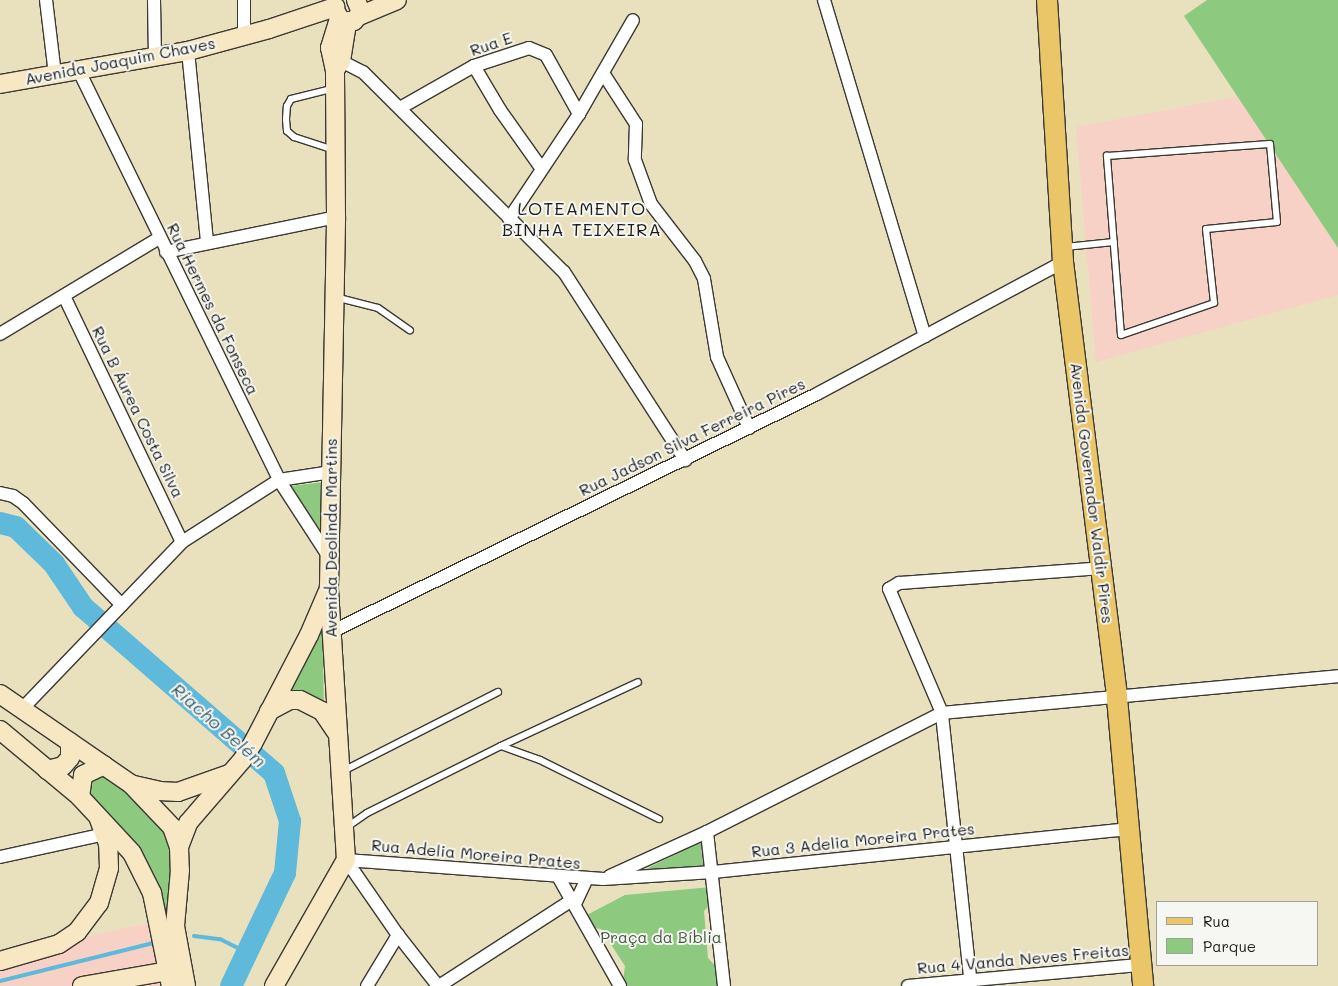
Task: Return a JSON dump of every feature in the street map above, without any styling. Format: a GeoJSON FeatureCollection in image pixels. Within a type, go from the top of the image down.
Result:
{"type":"FeatureCollection","features":[{"type":"Feature","properties":{"kind":"main road","name":"Avenida Joaquim Chaves"},"geometry":{"type":"LineString","coordinates":[[0,84],[78,69],[155,58],[269,29],[310,27],[348,9],[397,0]]}},
{"type":"Feature","properties":{"kind":"main road","name":"Avenida Governador Waldir Pires"},"geometry":{"type":"LineString","coordinates":[[1047,0],[1063,255],[1117,698],[1127,829],[1143,986]]}},
{"type":"Feature","properties":{"kind":"main road","name":"Avenida Deolinda Martins"},"geometry":{"type":"LineString","coordinates":[[274,986],[346,860],[346,828],[329,587],[336,217],[334,150],[337,73],[330,48],[348,9]]}},
{"type":"Feature","properties":{"kind":"main road"},"geometry":{"type":"LineString","coordinates":[[82,986],[173,976],[168,928],[179,847],[188,823],[232,773],[253,743],[309,635],[329,587]]}},
{"type":"Feature","properties":{"kind":"main road"},"geometry":{"type":"LineString","coordinates":[[0,694],[131,784],[166,818],[179,847]]}},
{"type":"Feature","properties":{"kind":"main road"},"geometry":{"type":"LineString","coordinates":[[269,711],[290,700],[300,700],[322,711],[338,735]]}},
{"type":"Feature","properties":{"kind":"main road"},"geometry":{"type":"LineString","coordinates":[[1,731],[80,798],[119,836],[142,870],[168,928]]}},
{"type":"Feature","properties":{"kind":"main road"},"geometry":{"type":"LineString","coordinates":[[47,770],[63,766],[70,758],[70,742]]}},
{"type":"Feature","properties":{"kind":"main road"},"geometry":{"type":"LineString","coordinates":[[80,798],[83,775],[104,765]]}},
{"type":"Feature","properties":{"kind":"main road"},"geometry":{"type":"LineString","coordinates":[[131,784],[159,791],[178,792],[232,773]]}},
{"type":"Feature","properties":{"kind":"main road"},"geometry":{"type":"LineString","coordinates":[[0,961],[59,944],[83,924],[99,903],[108,880],[105,834],[96,813]]}},
{"type":"Feature","properties":{"kind":"street"},"geometry":{"type":"LineString","coordinates":[[46,0],[55,74]]}},
{"type":"Feature","properties":{"kind":"street"},"geometry":{"type":"LineString","coordinates":[[154,0],[155,58]]}},
{"type":"Feature","properties":{"kind":"street"},"geometry":{"type":"LineString","coordinates":[[244,0],[244,36]]}},
{"type":"Feature","properties":{"kind":"street"},"geometry":{"type":"LineString","coordinates":[[824,0],[925,336]]}},
{"type":"Feature","properties":{"kind":"street"},"geometry":{"type":"LineString","coordinates":[[509,219],[579,114],[632,20]]}},
{"type":"Feature","properties":{"kind":"street","name":"Rua E"},"geometry":{"type":"LineString","coordinates":[[400,108],[474,66],[529,48],[538,49],[554,63],[579,114]]}},
{"type":"Feature","properties":{"kind":"street"},"geometry":{"type":"LineString","coordinates":[[188,51],[207,242]]}},
{"type":"Feature","properties":{"kind":"street"},"geometry":{"type":"LineString","coordinates":[[474,66],[510,126],[542,169]]}},
{"type":"Feature","properties":{"kind":"street","name":"Rua Hermes da Fonseca"},"geometry":{"type":"LineString","coordinates":[[78,69],[279,480],[329,557]]}},
{"type":"Feature","properties":{"kind":"street"},"geometry":{"type":"LineString","coordinates":[[337,73],[363,72],[573,284],[685,460]]}},
{"type":"Feature","properties":{"kind":"street"},"geometry":{"type":"LineString","coordinates":[[603,72],[636,124],[634,160],[651,204],[695,261],[704,278],[717,357],[749,428]]}},
{"type":"Feature","properties":{"kind":"street"},"geometry":{"type":"LineString","coordinates":[[166,252],[207,242],[336,217]]}},
{"type":"Feature","properties":{"kind":"street"},"geometry":{"type":"LineString","coordinates":[[0,334],[159,238]]}},
{"type":"Feature","properties":{"kind":"street","name":"Rua Jadson Silva Ferreira Pires"},"geometry":{"type":"LineString","coordinates":[[331,632],[749,428],[925,336],[1063,255]]}},
{"type":"Feature","properties":{"kind":"street","name":"Rua B Áurea Costa Silva"},"geometry":{"type":"LineString","coordinates":[[64,296],[182,542]]}},
{"type":"Feature","properties":{"kind":"street"},"geometry":{"type":"LineString","coordinates":[[22,709],[182,542],[279,480],[331,472]]}},
{"type":"Feature","properties":{"kind":"street"},"geometry":{"type":"LineString","coordinates":[[0,493],[13,496],[23,503],[122,605]]}},
{"type":"Feature","properties":{"kind":"street"},"geometry":{"type":"LineString","coordinates":[[970,982],[958,846],[942,713],[889,592],[890,587],[899,583],[1102,568]]}},
{"type":"Feature","properties":{"kind":"street"},"geometry":{"type":"LineString","coordinates":[[603,879],[707,832],[942,713],[1338,676]]}},
{"type":"Feature","properties":{"kind":"street","name":"Rua 3 Adelia Moreira Prates"},"geometry":{"type":"LineString","coordinates":[[603,879],[713,872],[1127,829]]}},
{"type":"Feature","properties":{"kind":"street"},"geometry":{"type":"LineString","coordinates":[[707,832],[713,872],[724,986]]}},
{"type":"Feature","properties":{"kind":"street"},"geometry":{"type":"LineString","coordinates":[[0,857],[105,834]]}},
{"type":"Feature","properties":{"kind":"street"},"geometry":{"type":"LineString","coordinates":[[346,860],[398,935],[439,986],[574,902],[586,880]]}},
{"type":"Feature","properties":{"kind":"street","name":"Rua Adelia Moreira Prates"},"geometry":{"type":"LineString","coordinates":[[346,860],[586,880],[603,879]]}},
{"type":"Feature","properties":{"kind":"street"},"geometry":{"type":"LineString","coordinates":[[560,878],[620,986]]}},
{"type":"Feature","properties":{"kind":"street"},"geometry":{"type":"LineString","coordinates":[[367,986],[398,935]]}},
{"type":"Feature","properties":{"kind":"street","name":"Rua 4 Vanda Neves Freitas"},"geometry":{"type":"LineString","coordinates":[[908,986],[970,982],[1142,965]]}},
{"type":"Feature","properties":{"kind":"lane"},"geometry":{"type":"LineString","coordinates":[[334,150],[294,137],[287,131],[286,119],[287,106],[291,99],[337,73]]}},
{"type":"Feature","properties":{"kind":"lane"},"geometry":{"type":"LineString","coordinates":[[1270,144],[1277,222],[1206,229],[1214,303],[1121,335],[1114,242],[1107,156],[1270,144]]}},
{"type":"Feature","properties":{"kind":"lane"},"geometry":{"type":"LineString","coordinates":[[1063,255],[1114,242]]}},
{"type":"Feature","properties":{"kind":"lane"},"geometry":{"type":"LineString","coordinates":[[334,297],[378,308],[410,330]]}},
{"type":"Feature","properties":{"kind":"lane"},"geometry":{"type":"LineString","coordinates":[[346,828],[367,813],[501,746],[638,682]]}},
{"type":"Feature","properties":{"kind":"lane"},"geometry":{"type":"LineString","coordinates":[[342,772],[498,692]]}},
{"type":"Feature","properties":{"kind":"lane"},"geometry":{"type":"LineString","coordinates":[[501,746],[540,760],[659,819]]}},
{"type":"Feature","properties":{"kind":"shaded area"},"geometry":{"type":"Polygon","coordinates":[[[1241,96],[1338,247],[1338,295],[1096,362],[1076,127],[1241,96]]]}},
{"type":"Feature","properties":{"kind":"shaded area"},"geometry":{"type":"Polygon","coordinates":[[[170,918],[185,986],[0,986],[0,956],[170,918]]]}},
{"type":"Feature","properties":{"kind":"green space"},"geometry":{"type":"Polygon","coordinates":[[[1207,0],[1338,0],[1338,248],[1184,16],[1207,0]]]}},
{"type":"Feature","properties":{"kind":"green space"},"geometry":{"type":"Polygon","coordinates":[[[324,482],[324,544],[291,486],[324,482]]]}},
{"type":"Feature","properties":{"kind":"green space"},"geometry":{"type":"Polygon","coordinates":[[[322,619],[324,706],[288,696],[322,619]]]}},
{"type":"Feature","properties":{"kind":"green space"},"geometry":{"type":"Polygon","coordinates":[[[96,776],[108,776],[149,811],[162,825],[175,847],[179,979],[154,887],[87,794],[90,781],[96,776]]]}},
{"type":"Feature","properties":{"kind":"green space"},"geometry":{"type":"Polygon","coordinates":[[[713,836],[719,868],[619,882],[713,836]]]}},
{"type":"Feature","properties":{"kind":"green space","name":"Praça da Bíblia"},"geometry":{"type":"Polygon","coordinates":[[[711,887],[712,903],[704,911],[708,958],[717,968],[719,986],[626,986],[623,981],[625,966],[601,929],[590,927],[585,916],[625,895],[711,887]]]}},
{"type":"Feature","properties":{"kind":"waterway","name":"Riacho Belém"},"geometry":{"type":"LineString","coordinates":[[0,523],[16,527],[54,564],[83,607],[274,773],[290,821],[285,873],[231,986]]}},
{"type":"Feature","properties":{"kind":"waterway"},"geometry":{"type":"LineString","coordinates":[[194,936],[220,939],[248,953]]}},
{"type":"Feature","properties":{"kind":"waterway"},"geometry":{"type":"LineString","coordinates":[[0,981],[154,943]]}},
{"type":"Feature","properties":{"kind":"district","name":"LOTEAMENTO BINHA TEIXEIRA"},"geometry":{"type":"Point","coordinates":[582,219]}}]}
